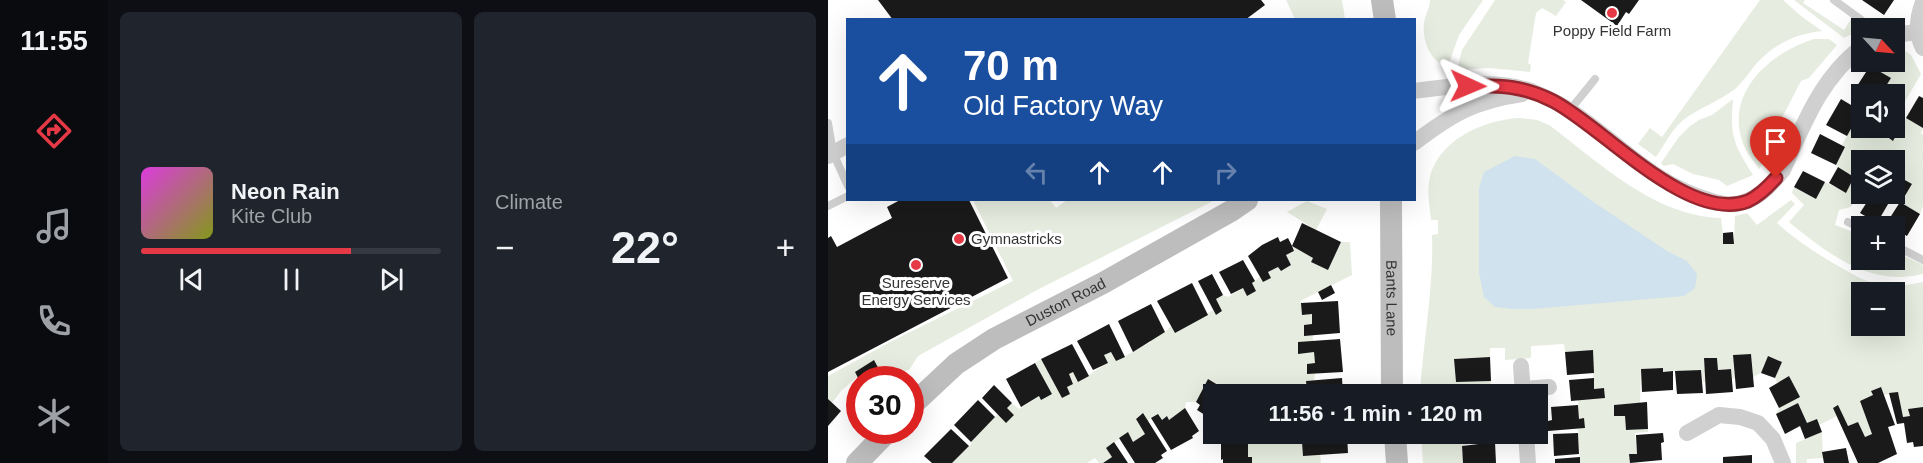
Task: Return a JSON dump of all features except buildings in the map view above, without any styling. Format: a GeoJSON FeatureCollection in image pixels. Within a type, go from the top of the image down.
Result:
{"type":"FeatureCollection","features":[{"type":"Feature","properties":{"kind":"street"},"geometry":{"type":"LineString","coordinates":[[1383,0],[1385,18]]}},
{"type":"Feature","properties":{"kind":"street"},"geometry":{"type":"LineString","coordinates":[[1923,2],[1917,32],[1923,48]]}},
{"type":"Feature","properties":{"kind":"street"},"geometry":{"type":"LineString","coordinates":[[1905,34],[1917,32]]}},
{"type":"Feature","properties":{"kind":"street"},"geometry":{"type":"LineString","coordinates":[[1416,91],[1453,86],[1484,86],[1514,87],[1534,92],[1570,110],[1640,165],[1692,196],[1718,203],[1735,204],[1748,201],[1763,192],[1783,170],[1813,106],[1840,66],[1851,56]]}},
{"type":"Feature","properties":{"kind":"street"},"geometry":{"type":"LineString","coordinates":[[1416,141],[1446,118],[1462,110],[1484,101],[1534,92]]}},
{"type":"Feature","properties":{"kind":"street","name":"Duston Road"},"geometry":{"type":"LineString","coordinates":[[924,394],[956,363],[994,339],[1103,283],[1239,205],[1258,201]]}},
{"type":"Feature","properties":{"kind":"street","name":"Bants Lane"},"geometry":{"type":"LineString","coordinates":[[1391,201],[1392,384]]}},
{"type":"Feature","properties":{"kind":"street"},"geometry":{"type":"LineString","coordinates":[[1521,366],[1522,384]]}},
{"type":"Feature","properties":{"kind":"street"},"geometry":{"type":"LineString","coordinates":[[1687,433],[1719,415],[1740,417],[1758,423],[1773,439],[1783,463]]}},
{"type":"Feature","properties":{"kind":"street"},"geometry":{"type":"LineString","coordinates":[[857,463],[875,444]]}},
{"type":"Feature","properties":{"kind":"street"},"geometry":{"type":"LineString","coordinates":[[1396,444],[1397,463]]}},
{"type":"Feature","properties":{"kind":"street"},"geometry":{"type":"LineString","coordinates":[[1527,444],[1528,463]]}},
{"type":"Feature","properties":{"kind":"lane"},"geometry":{"type":"LineString","coordinates":[[1834,0],[1859,18]]}},
{"type":"Feature","properties":{"kind":"lane"},"geometry":{"type":"LineString","coordinates":[[1570,110],[1595,79]]}},
{"type":"Feature","properties":{"kind":"lane"},"geometry":{"type":"LineString","coordinates":[[828,123],[846,180]]}},
{"type":"Feature","properties":{"kind":"lane"},"geometry":{"type":"LineString","coordinates":[[828,207],[846,197]]}},
{"type":"Feature","properties":{"kind":"lane"},"geometry":{"type":"LineString","coordinates":[[1905,251],[1923,260]]}},
{"type":"Feature","properties":{"kind":"shaded area"},"geometry":{"type":"Polygon","coordinates":[[[1286,0],[1342,0],[1345,18],[1295,18],[1286,0]]]}},
{"type":"Feature","properties":{"kind":"shaded area"},"geometry":{"type":"Polygon","coordinates":[[[1430,0],[1483,0],[1459,35],[1448,66],[1432,56],[1424,36],[1424,23],[1430,0]]]}},
{"type":"Feature","properties":{"kind":"shaded area"},"geometry":{"type":"Polygon","coordinates":[[[1495,0],[1563,0],[1566,2],[1556,16],[1542,8],[1536,13],[1528,63],[1531,65],[1530,72],[1489,68],[1457,70],[1462,50],[1495,0]]]}},
{"type":"Feature","properties":{"kind":"shaded area"},"geometry":{"type":"Polygon","coordinates":[[[1760,0],[1783,0],[1822,31],[1795,37],[1771,50],[1736,88],[1683,120],[1656,157],[1638,144],[1650,128],[1662,137],[1760,0]]]}},
{"type":"Feature","properties":{"kind":"shaded area"},"geometry":{"type":"Polygon","coordinates":[[[1794,0],[1805,0],[1803,3],[1844,30],[1851,19],[1851,34],[1844,38],[1794,0]]]}},
{"type":"Feature","properties":{"kind":"shaded area"},"geometry":{"type":"Polygon","coordinates":[[[1814,39],[1829,39],[1837,45],[1809,78],[1801,81],[1768,145],[1768,157],[1759,169],[1746,150],[1740,131],[1739,112],[1744,95],[1765,66],[1780,55],[1814,39]]]}},
{"type":"Feature","properties":{"kind":"shaded area"},"geometry":{"type":"Polygon","coordinates":[[[1905,51],[1911,55],[1921,74],[1905,102],[1905,84],[1887,84],[1891,78],[1880,72],[1905,72],[1905,51]]]}},
{"type":"Feature","properties":{"kind":"shaded area"},"geometry":{"type":"Polygon","coordinates":[[[1733,99],[1734,139],[1753,175],[1727,186],[1719,180],[1693,174],[1673,164],[1664,166],[1661,163],[1679,137],[1690,126],[1712,115],[1733,99]]]}},
{"type":"Feature","properties":{"kind":"shaded area"},"geometry":{"type":"Polygon","coordinates":[[[1519,118],[1537,120],[1549,125],[1608,171],[1651,198],[1696,215],[1721,218],[1724,244],[1734,243],[1735,216],[1747,213],[1757,225],[1791,200],[1795,204],[1777,223],[1819,255],[1859,278],[1871,282],[1851,282],[1851,336],[1905,336],[1905,284],[1923,282],[1923,407],[1909,409],[1910,416],[1903,417],[1898,392],[1883,395],[1880,387],[1871,391],[1873,395],[1860,401],[1872,434],[1865,437],[1858,422],[1848,426],[1838,406],[1834,408],[1837,416],[1819,425],[1807,423],[1798,403],[1776,414],[1779,408],[1799,396],[1789,376],[1777,383],[1775,378],[1782,362],[1768,356],[1761,373],[1753,377],[1751,354],[1733,355],[1735,378],[1732,379],[1731,369],[1718,370],[1717,358],[1704,359],[1706,382],[1703,382],[1701,370],[1663,372],[1663,368],[1641,369],[1640,403],[1614,405],[1615,416],[1625,416],[1626,430],[1648,429],[1648,432],[1635,433],[1637,454],[1630,454],[1637,463],[1580,463],[1578,429],[1585,428],[1584,419],[1579,419],[1578,400],[1605,397],[1604,388],[1594,389],[1592,350],[1565,352],[1564,344],[1531,346],[1531,358],[1505,360],[1505,348],[1490,348],[1490,357],[1454,359],[1456,382],[1491,381],[1490,384],[1421,384],[1431,275],[1432,235],[1438,234],[1438,220],[1431,220],[1429,182],[1433,168],[1451,144],[1476,128],[1519,118]]]}},
{"type":"Feature","properties":{"kind":"shaded area"},"geometry":{"type":"Polygon","coordinates":[[[1906,118],[1923,128],[1921,133],[1923,135],[1923,206],[1920,214],[1903,204],[1905,195],[1912,185],[1905,180],[1905,150],[1851,150],[1851,175],[1836,165],[1845,148],[1842,145],[1851,129],[1851,138],[1890,138],[1893,140],[1905,138],[1906,118]]]}},
{"type":"Feature","properties":{"kind":"shaded area"},"geometry":{"type":"Polygon","coordinates":[[[1825,182],[1846,192],[1851,183],[1853,204],[1851,207],[1839,210],[1835,225],[1851,231],[1851,265],[1819,245],[1789,222],[1804,205],[1792,193],[1794,187],[1816,199],[1825,182]]]}},
{"type":"Feature","properties":{"kind":"shaded area"},"geometry":{"type":"Polygon","coordinates":[[[973,201],[1051,201],[1056,208],[1066,201],[1213,201],[1037,290],[918,356],[912,366],[877,366],[874,360],[864,366],[846,366],[1013,281],[973,201]]]}},
{"type":"Feature","properties":{"kind":"shaded area"},"geometry":{"type":"Polygon","coordinates":[[[1307,201],[1327,209],[1316,230],[1287,212],[1307,201]]]}},
{"type":"Feature","properties":{"kind":"shaded area"},"geometry":{"type":"Polygon","coordinates":[[[1341,242],[1350,242],[1352,275],[1300,301],[1312,314],[1313,341],[1298,343],[1298,353],[1314,352],[1315,363],[1307,364],[1307,374],[1315,374],[1314,380],[1306,381],[1306,384],[1216,384],[1208,379],[1203,384],[1196,402],[1186,402],[1185,408],[1169,420],[1167,416],[1162,420],[1151,418],[1148,421],[1143,414],[1136,418],[1145,434],[1133,442],[1128,433],[1106,448],[1112,457],[1103,463],[1099,463],[1095,458],[1087,463],[952,463],[998,414],[1006,422],[1014,415],[1007,408],[1012,403],[1019,409],[1039,396],[1041,399],[1052,394],[1035,363],[1041,359],[1062,398],[1070,394],[1067,387],[1073,383],[1069,374],[1073,372],[1079,382],[1108,363],[1104,355],[1111,352],[1116,361],[1151,342],[1151,339],[1171,326],[1175,333],[1213,310],[1216,315],[1222,312],[1216,299],[1222,295],[1228,297],[1243,288],[1247,295],[1256,291],[1252,283],[1260,277],[1263,282],[1271,278],[1268,272],[1278,267],[1281,271],[1291,265],[1286,255],[1294,252],[1292,246],[1313,258],[1311,262],[1327,269],[1341,242]]]}},
{"type":"Feature","properties":{"kind":"shaded area"},"geometry":{"type":"Polygon","coordinates":[[[1905,257],[1923,265],[1923,274],[1904,277],[1863,270],[1905,270],[1905,257]]]}},
{"type":"Feature","properties":{"kind":"shaded area"},"geometry":{"type":"Polygon","coordinates":[[[846,366],[846,387],[832,403],[828,399],[828,376],[846,366]]]}},
{"type":"Feature","properties":{"kind":"shaded area"},"geometry":{"type":"Polygon","coordinates":[[[1822,432],[1823,458],[1807,459],[1807,463],[1796,463],[1796,443],[1822,432]]]}},
{"type":"Feature","properties":{"kind":"shaded area"},"geometry":{"type":"Polygon","coordinates":[[[1248,444],[1305,444],[1320,454],[1321,463],[1252,463],[1252,457],[1248,457],[1248,444]]]}},
{"type":"Feature","properties":{"kind":"shaded area"},"geometry":{"type":"Polygon","coordinates":[[[1422,444],[1467,444],[1462,446],[1463,463],[1423,463],[1422,444]]]}},
{"type":"Feature","properties":{"kind":"water"},"geometry":{"type":"Polygon","coordinates":[[[1515,156],[1535,159],[1592,201],[1667,251],[1687,261],[1697,274],[1695,288],[1684,296],[1532,309],[1495,307],[1484,297],[1479,273],[1479,188],[1484,172],[1515,156]]]}},
{"type":"Feature","properties":{"kind":"place","name":"Poppy Field Farm"},"geometry":{"type":"Point","coordinates":[1612,13]}},
{"type":"Feature","properties":{"kind":"place","name":"Gymnastricks"},"geometry":{"type":"Point","coordinates":[959,239]}},
{"type":"Feature","properties":{"kind":"place","name":"Sureserve Energy Services"},"geometry":{"type":"Point","coordinates":[916,265]}},
{"type":"Feature","properties":{"kind":"route"},"geometry":{"type":"LineString","coordinates":[[1468,86],[1514,87],[1534,92],[1570,110],[1640,165],[1692,196],[1718,203],[1735,204],[1748,201],[1763,192],[1776,178]]}}]}
